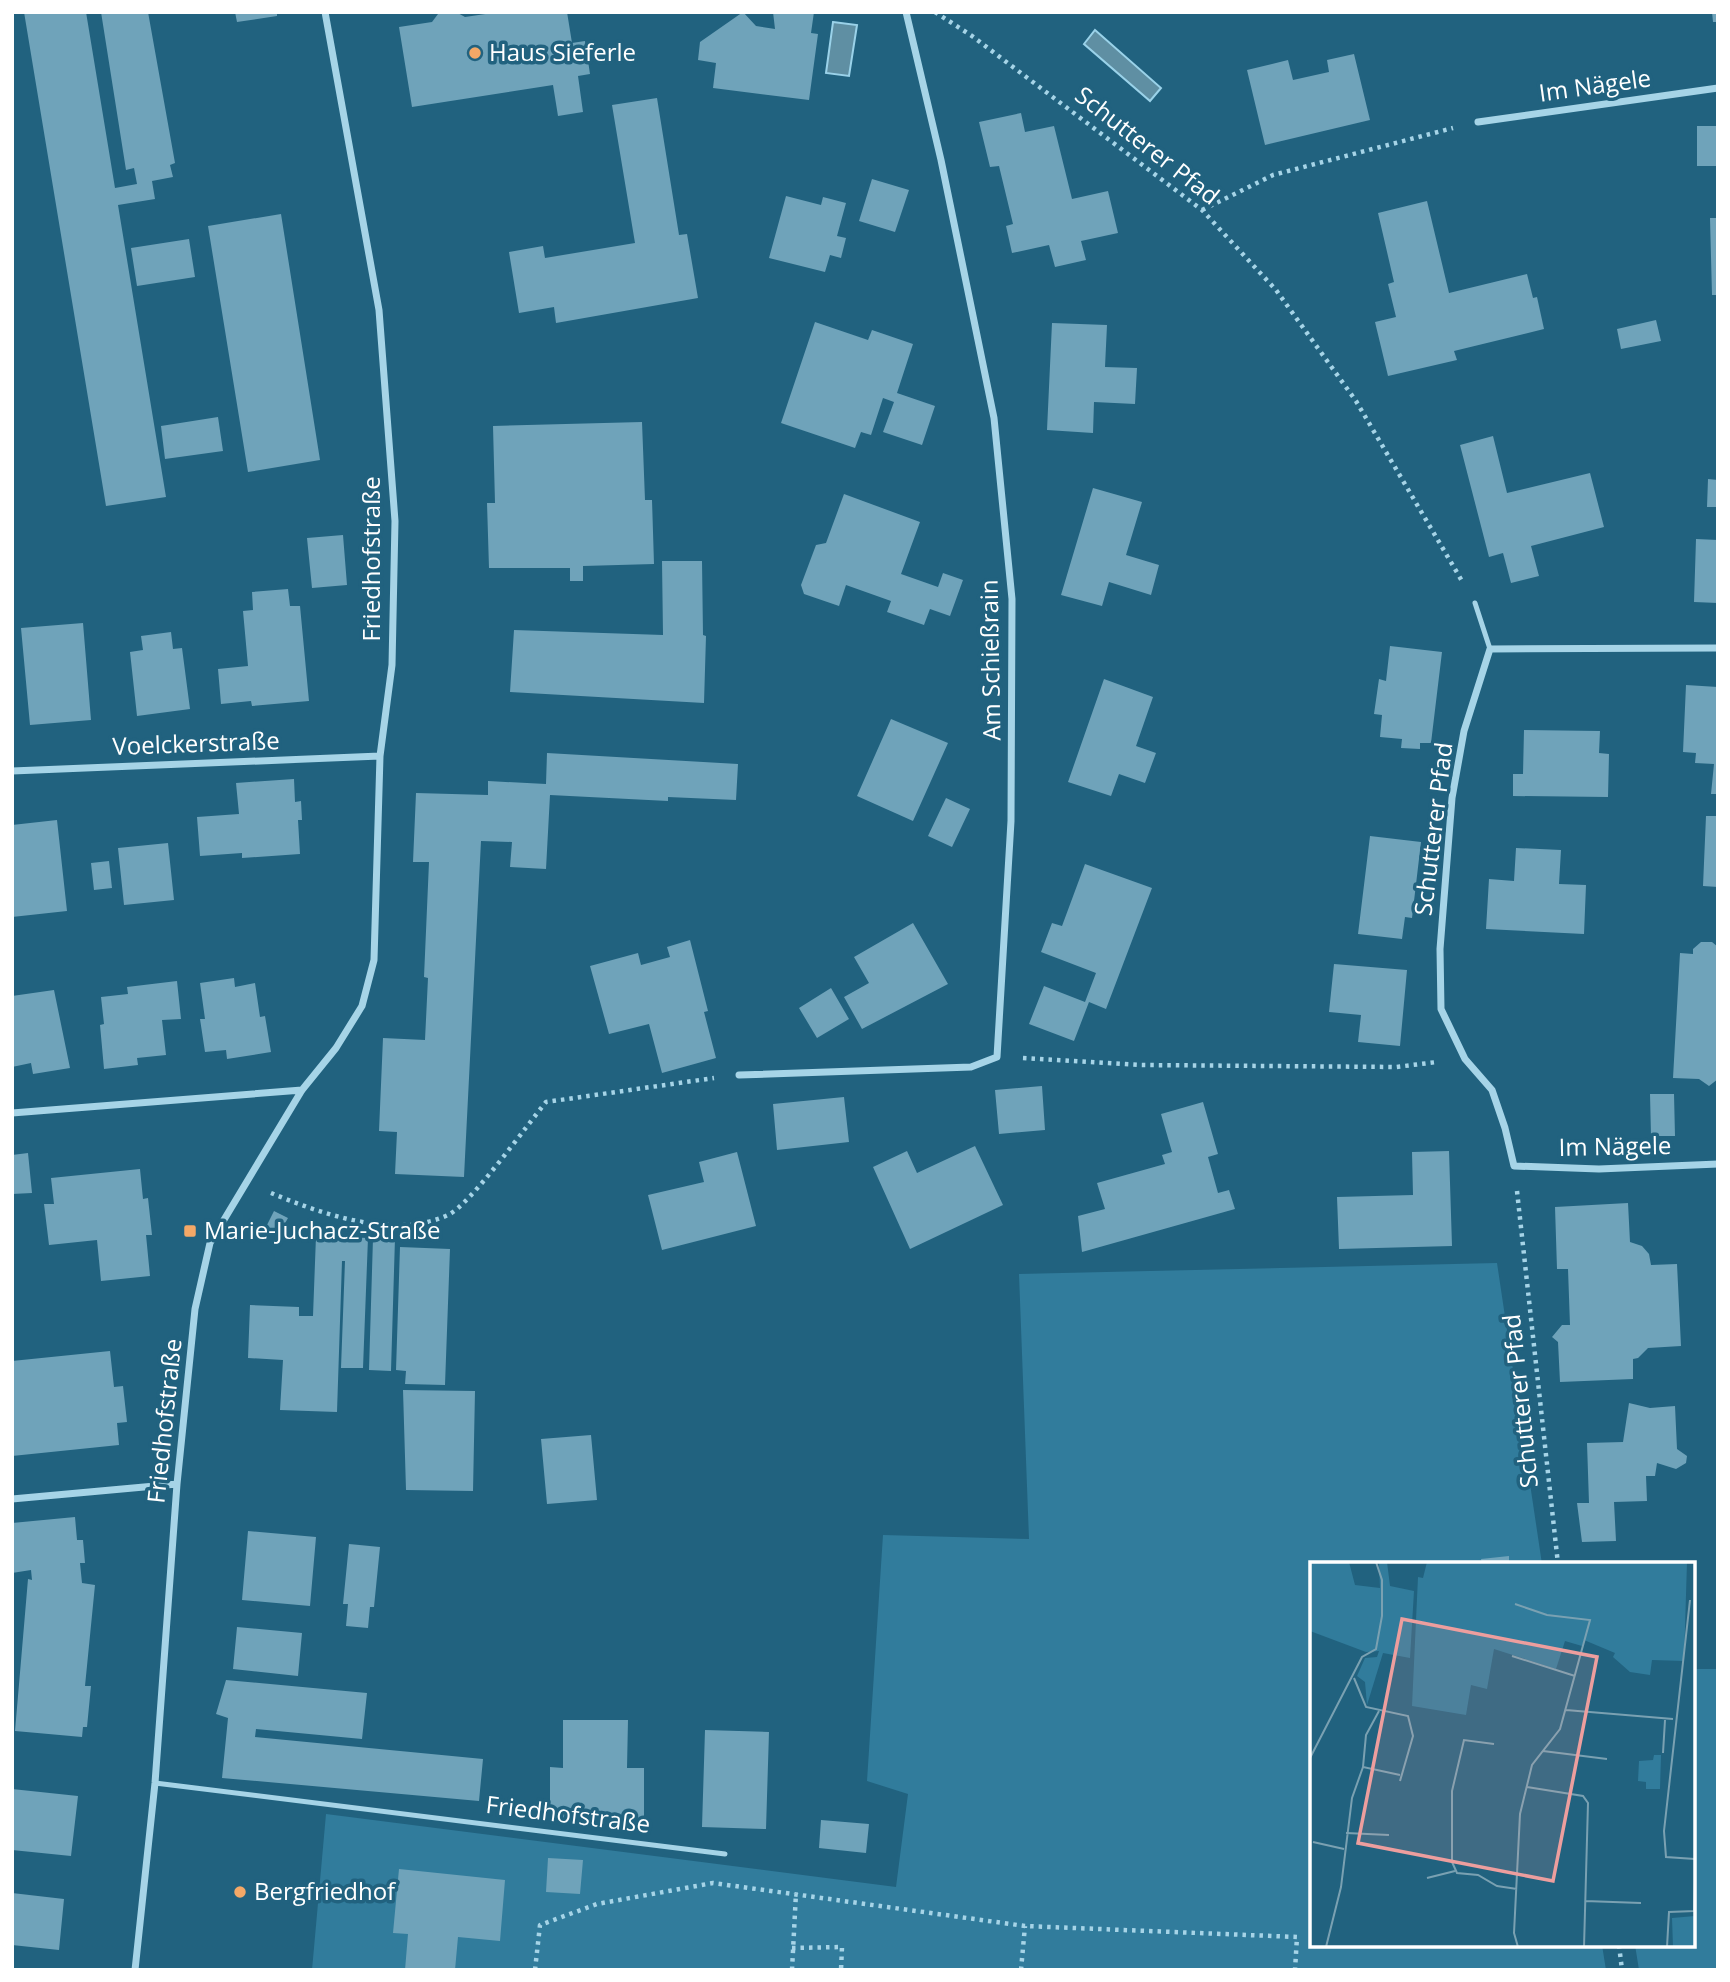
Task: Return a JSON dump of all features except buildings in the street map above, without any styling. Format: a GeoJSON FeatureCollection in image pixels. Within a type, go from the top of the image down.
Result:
{"type":"FeatureCollection","features":[{"type":"Feature","properties":{"kind":"street","name":"Friedhofstraße"},"geometry":{"type":"LineString","coordinates":[[135,1970],[155,1783],[177,1484],[198,1296],[210,1243],[302,1090],[336,1048],[362,1006],[374,960],[380,756],[392,665],[395,521],[379,310],[325,12]]}},
{"type":"Feature","properties":{"kind":"street","name":"Am Schießrain"},"geometry":{"type":"LineString","coordinates":[[906,12],[941,160],[995,418],[1012,599],[1011,821],[997,1057]]}},
{"type":"Feature","properties":{"kind":"street","name":"Im Nägele"},"geometry":{"type":"LineString","coordinates":[[1478,122],[1718,88]]}},
{"type":"Feature","properties":{"kind":"street"},"geometry":{"type":"LineString","coordinates":[[1490,649],[1718,648]]}},
{"type":"Feature","properties":{"kind":"street","name":"Schutterer Pfad"},"geometry":{"type":"LineString","coordinates":[[1490,649],[1465,731],[1452,798],[1440,949],[1441,1009],[1465,1059],[1492,1090],[1514,1166]]}},
{"type":"Feature","properties":{"kind":"street","name":"Voelckerstraße"},"geometry":{"type":"LineString","coordinates":[[12,771],[380,756]]}},
{"type":"Feature","properties":{"kind":"street"},"geometry":{"type":"LineString","coordinates":[[739,1074],[971,1067],[997,1057]]}},
{"type":"Feature","properties":{"kind":"street"},"geometry":{"type":"LineString","coordinates":[[12,1113],[302,1090]]}},
{"type":"Feature","properties":{"kind":"street","name":"Im Nägele"},"geometry":{"type":"LineString","coordinates":[[1514,1166],[1599,1169],[1718,1164]]}},
{"type":"Feature","properties":{"kind":"street"},"geometry":{"type":"LineString","coordinates":[[12,1499],[177,1484]]}},
{"type":"Feature","properties":{"kind":"lane"},"geometry":{"type":"LineString","coordinates":[[1475,603],[1490,649]]}},
{"type":"Feature","properties":{"kind":"lane","name":"Friedhofstraße"},"geometry":{"type":"LineString","coordinates":[[155,1783],[726,1854]]}},
{"type":"Feature","properties":{"kind":"path","name":"Schutterer Pfad"},"geometry":{"type":"LineString","coordinates":[[935,12],[972,36],[1202,210],[1276,290],[1356,401],[1475,603]]}},
{"type":"Feature","properties":{"kind":"path"},"geometry":{"type":"LineString","coordinates":[[1202,210],[1273,175],[1478,122]]}},
{"type":"Feature","properties":{"kind":"path"},"geometry":{"type":"LineString","coordinates":[[997,1057],[1141,1065],[1396,1068],[1465,1059]]}},
{"type":"Feature","properties":{"kind":"path"},"geometry":{"type":"LineString","coordinates":[[245,1182],[309,1208],[377,1224],[413,1224],[449,1215],[466,1201],[546,1102],[739,1074]]}},
{"type":"Feature","properties":{"kind":"path","name":"Schutterer Pfad"},"geometry":{"type":"LineString","coordinates":[[1514,1166],[1558,1562]]}},
{"type":"Feature","properties":{"kind":"path"},"geometry":{"type":"LineString","coordinates":[[535,1970],[540,1925],[597,1904],[713,1883],[1025,1926],[1297,1937],[1295,1970]]}},
{"type":"Feature","properties":{"kind":"path"},"geometry":{"type":"LineString","coordinates":[[792,1970],[796,1893]]}},
{"type":"Feature","properties":{"kind":"path"},"geometry":{"type":"LineString","coordinates":[[1021,1970],[1025,1926]]}},
{"type":"Feature","properties":{"kind":"path"},"geometry":{"type":"LineString","coordinates":[[792,1948],[842,1947],[841,1970]]}},
{"type":"Feature","properties":{"kind":"path"},"geometry":{"type":"LineString","coordinates":[[1619,1947],[1622,1970]]}},
{"type":"Feature","properties":{"kind":"shaded area"},"geometry":{"type":"Polygon","coordinates":[[[833,22],[857,25],[849,76],[826,73],[833,22]]]}},
{"type":"Feature","properties":{"kind":"shaded area"},"geometry":{"type":"Polygon","coordinates":[[[1095,30],[1161,88],[1150,101],[1084,44],[1095,30]]]}},
{"type":"Feature","properties":{"kind":"shaded area"},"geometry":{"type":"Polygon","coordinates":[[[1497,1263],[1542,1562],[1310,1562],[1310,1947],[1602,1947],[1606,1970],[312,1970],[326,1814],[896,1887],[908,1794],[867,1781],[883,1535],[1029,1539],[1019,1274],[1497,1263]]]}},
{"type":"Feature","properties":{"kind":"shaded area"},"geometry":{"type":"Polygon","coordinates":[[[1695,1669],[1718,1669],[1718,1970],[1639,1970],[1635,1947],[1695,1947],[1695,1669]]]}},
{"type":"Feature","properties":{"kind":"place","name":"Haus Sieferle"},"geometry":{"type":"Point","coordinates":[475,53]}},
{"type":"Feature","properties":{"kind":"place","name":"Marie-Juchacz-Straße"},"geometry":{"type":"Point","coordinates":[190,1231]}},
{"type":"Feature","properties":{"kind":"place","name":"Bergfriedhof"},"geometry":{"type":"Point","coordinates":[240,1892]}}]}
